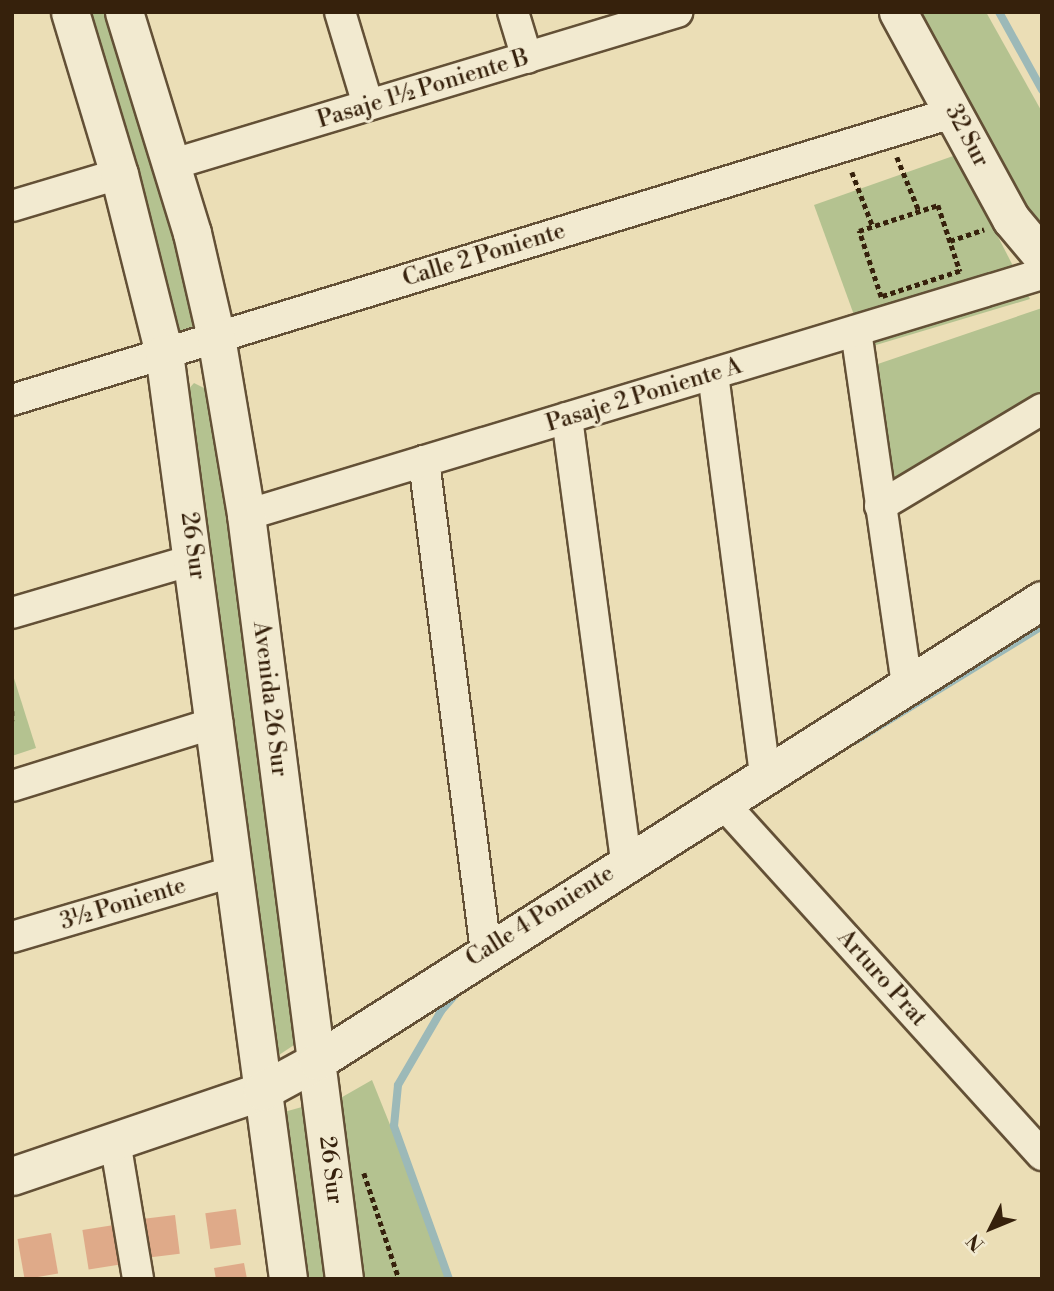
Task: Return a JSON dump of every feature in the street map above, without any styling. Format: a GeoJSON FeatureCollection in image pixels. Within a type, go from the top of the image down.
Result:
{"type":"FeatureCollection","features":[{"type":"Feature","properties":{"kind":"street","name":"26 Sur"},"geometry":{"type":"LineString","coordinates":[[70,12],[119,174],[164,353],[195,559],[262,1091]]}},
{"type":"Feature","properties":{"kind":"street"},"geometry":{"type":"LineString","coordinates":[[124,12],[192,233],[216,337]]}},
{"type":"Feature","properties":{"kind":"street"},"geometry":{"type":"LineString","coordinates":[[340,12],[368,105]]}},
{"type":"Feature","properties":{"kind":"street"},"geometry":{"type":"LineString","coordinates":[[513,12],[527,58]]}},
{"type":"Feature","properties":{"kind":"street","name":"Pasaje 1½ Poniente B"},"geometry":{"type":"LineString","coordinates":[[170,165],[677,12]]}},
{"type":"Feature","properties":{"kind":"street","name":"32 Sur"},"geometry":{"type":"LineString","coordinates":[[898,12],[955,112],[1011,219],[1042,256]]}},
{"type":"Feature","properties":{"kind":"street","name":"Calle 2 Poniente"},"geometry":{"type":"LineString","coordinates":[[12,400],[955,112]]}},
{"type":"Feature","properties":{"kind":"street"},"geometry":{"type":"LineString","coordinates":[[12,206],[119,174]]}},
{"type":"Feature","properties":{"kind":"street","name":"Pasaje 2 Poniente A"},"geometry":{"type":"LineString","coordinates":[[246,515],[1042,274]]}},
{"type":"Feature","properties":{"kind":"street"},"geometry":{"type":"LineString","coordinates":[[856,331],[907,684]]}},
{"type":"Feature","properties":{"kind":"street","name":"Avenida 26 Sur"},"geometry":{"type":"LineString","coordinates":[[216,337],[246,515],[317,1061]]}},
{"type":"Feature","properties":{"kind":"street"},"geometry":{"type":"LineString","coordinates":[[713,374],[765,774]]}},
{"type":"Feature","properties":{"kind":"street"},"geometry":{"type":"LineString","coordinates":[[880,506],[1042,409]]}},
{"type":"Feature","properties":{"kind":"street"},"geometry":{"type":"LineString","coordinates":[[567,418],[626,862]]}},
{"type":"Feature","properties":{"kind":"street"},"geometry":{"type":"LineString","coordinates":[[424,461],[486,950]]}},
{"type":"Feature","properties":{"kind":"street"},"geometry":{"type":"LineString","coordinates":[[12,613],[195,559]]}},
{"type":"Feature","properties":{"kind":"street","name":"Calle 4 Poniente"},"geometry":{"type":"LineString","coordinates":[[12,1176],[262,1091],[317,1061],[486,950],[1042,600]]}},
{"type":"Feature","properties":{"kind":"street"},"geometry":{"type":"LineString","coordinates":[[12,786],[216,722]]}},
{"type":"Feature","properties":{"kind":"street","name":"Arturo Prat"},"geometry":{"type":"LineString","coordinates":[[721,801],[1042,1155]]}},
{"type":"Feature","properties":{"kind":"street","name":"3½ Poniente"},"geometry":{"type":"LineString","coordinates":[[12,937],[235,871]]}},
{"type":"Feature","properties":{"kind":"street","name":"26 Sur"},"geometry":{"type":"LineString","coordinates":[[317,1061],[344,1279]]}},
{"type":"Feature","properties":{"kind":"street"},"geometry":{"type":"LineString","coordinates":[[262,1091],[288,1279]]}},
{"type":"Feature","properties":{"kind":"street"},"geometry":{"type":"LineString","coordinates":[[115,1141],[138,1279]]}},
{"type":"Feature","properties":{"kind":"path"},"geometry":{"type":"LineString","coordinates":[[887,132],[919,211]]}},
{"type":"Feature","properties":{"kind":"path"},"geometry":{"type":"LineString","coordinates":[[842,146],[873,227]]}},
{"type":"Feature","properties":{"kind":"path"},"geometry":{"type":"LineString","coordinates":[[938,205],[960,271],[881,298],[859,231],[873,227],[938,205]]}},
{"type":"Feature","properties":{"kind":"path"},"geometry":{"type":"LineString","coordinates":[[12,711],[12,722]]}},
{"type":"Feature","properties":{"kind":"path"},"geometry":{"type":"LineString","coordinates":[[359,1160],[399,1279]]}},
{"type":"Feature","properties":{"kind":"green space"},"geometry":{"type":"Polygon","coordinates":[[[85,12],[115,12],[157,151],[198,330],[186,333],[177,329],[85,12]]]}},
{"type":"Feature","properties":{"kind":"green space"},"geometry":{"type":"Polygon","coordinates":[[[917,12],[986,12],[1042,112],[1042,235],[917,12]]]}},
{"type":"Feature","properties":{"kind":"green space"},"geometry":{"type":"Polygon","coordinates":[[[956,155],[1030,299],[866,348],[814,205],[956,155]]]}},
{"type":"Feature","properties":{"kind":"green space"},"geometry":{"type":"Polygon","coordinates":[[[1042,308],[1042,397],[889,491],[869,367],[1042,308]]]}},
{"type":"Feature","properties":{"kind":"green space"},"geometry":{"type":"Polygon","coordinates":[[[194,383],[212,392],[297,1043],[279,1055],[274,1054],[185,393],[194,383]]]}},
{"type":"Feature","properties":{"kind":"green space"},"geometry":{"type":"Polygon","coordinates":[[[12,672],[36,748],[12,756],[12,672]]]}},
{"type":"Feature","properties":{"kind":"green space"},"geometry":{"type":"Polygon","coordinates":[[[372,1080],[452,1279],[362,1279],[337,1100],[372,1080]]]}},
{"type":"Feature","properties":{"kind":"green space"},"geometry":{"type":"Polygon","coordinates":[[[302,1107],[308,1110],[334,1279],[297,1279],[284,1112],[302,1107]]]}},
{"type":"Feature","properties":{"kind":"building"},"geometry":{"type":"Polygon","coordinates":[[[236,1209],[241,1245],[210,1249],[205,1213],[236,1209]]]}},
{"type":"Feature","properties":{"kind":"building"},"geometry":{"type":"Polygon","coordinates":[[[175,1215],[180,1254],[149,1257],[144,1219],[175,1215]]]}},
{"type":"Feature","properties":{"kind":"building"},"geometry":{"type":"Polygon","coordinates":[[[114,1225],[120,1265],[89,1270],[82,1230],[114,1225]]]}},
{"type":"Feature","properties":{"kind":"building"},"geometry":{"type":"Polygon","coordinates":[[[51,1233],[58,1273],[25,1279],[18,1239],[51,1233]]]}},
{"type":"Feature","properties":{"kind":"building"},"geometry":{"type":"Polygon","coordinates":[[[244,1263],[247,1279],[216,1279],[214,1268],[244,1263]]]}},
{"type":"Feature","properties":{"kind":"waterway"},"geometry":{"type":"LineString","coordinates":[[999,12],[1042,90]]}},
{"type":"Feature","properties":{"kind":"waterway"},"geometry":{"type":"LineString","coordinates":[[856,740],[1042,626]]}},
{"type":"Feature","properties":{"kind":"waterway"},"geometry":{"type":"LineString","coordinates":[[449,1279],[394,1126],[398,1085],[441,1011],[461,988]]}}]}
